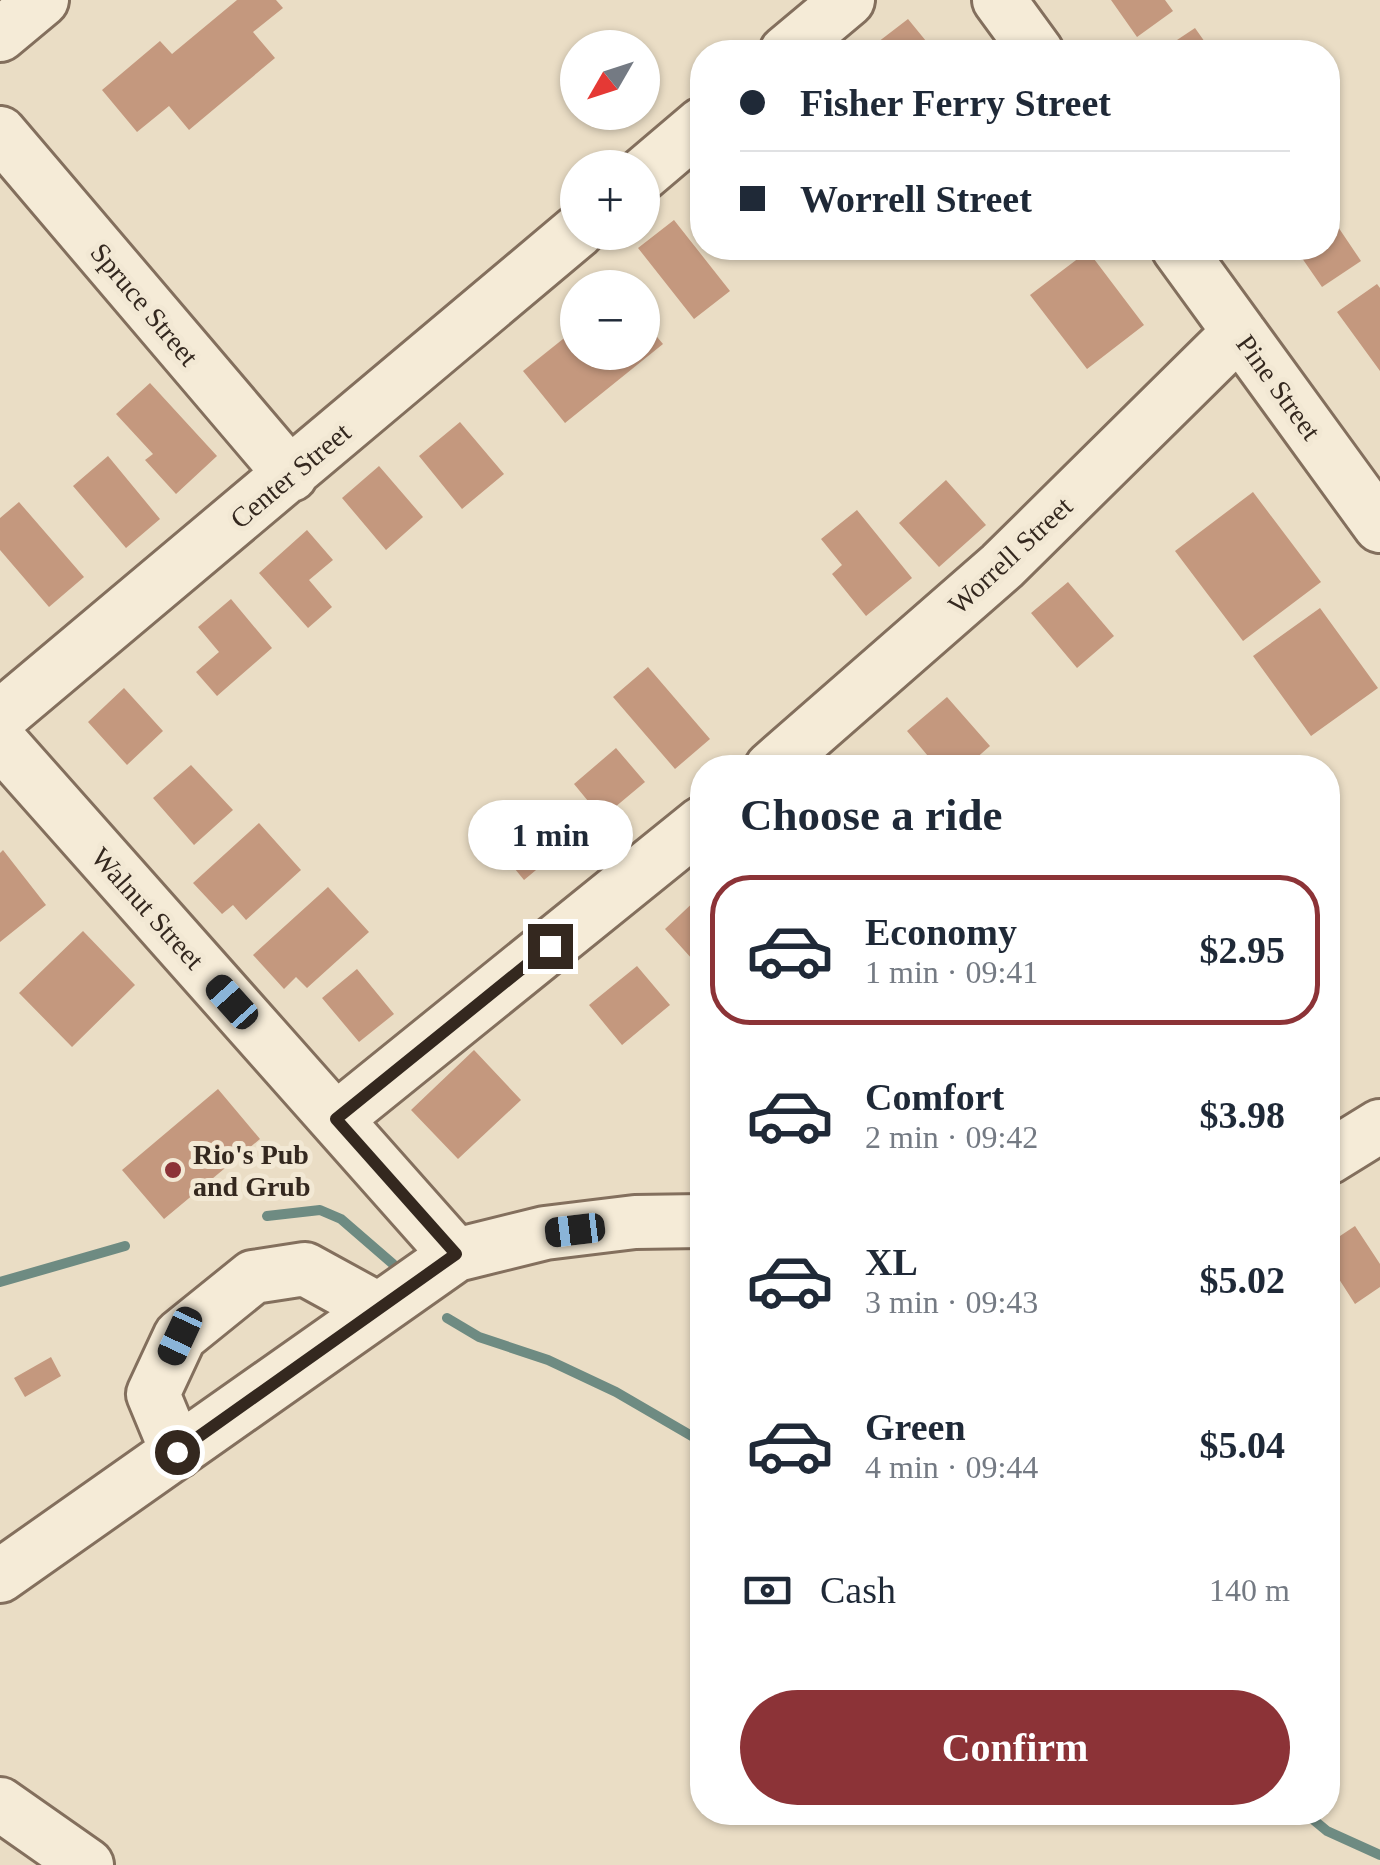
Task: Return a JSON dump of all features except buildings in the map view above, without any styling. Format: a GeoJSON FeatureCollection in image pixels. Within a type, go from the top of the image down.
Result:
{"type":"FeatureCollection","features":[{"type":"Feature","properties":{"kind":"street"},"geometry":{"type":"LineString","coordinates":[[0,35],[42,0]]}},
{"type":"Feature","properties":{"kind":"street"},"geometry":{"type":"LineString","coordinates":[[800,40],[848,0]]}},
{"type":"Feature","properties":{"kind":"street"},"geometry":{"type":"LineString","coordinates":[[999,0],[1028,40]]}},
{"type":"Feature","properties":{"kind":"street","name":"Spruce Street"},"geometry":{"type":"LineString","coordinates":[[0,133],[291,475]]}},
{"type":"Feature","properties":{"kind":"street"},"geometry":{"type":"LineString","coordinates":[[660,160],[690,134]]}},
{"type":"Feature","properties":{"kind":"street","name":"Center Street"},"geometry":{"type":"LineString","coordinates":[[0,717],[560,246]]}},
{"type":"Feature","properties":{"kind":"street","name":"Pine Street"},"geometry":{"type":"LineString","coordinates":[[1187,260],[1380,526]]}},
{"type":"Feature","properties":{"kind":"street","name":"Worrell Street"},"geometry":{"type":"LineString","coordinates":[[786,755],[1002,566],[1239,332]]}},
{"type":"Feature","properties":{"kind":"street","name":"Walnut Street"},"geometry":{"type":"LineString","coordinates":[[0,741],[456,1254]]}},
{"type":"Feature","properties":{"kind":"street"},"geometry":{"type":"LineString","coordinates":[[336,1119],[690,833]]}},
{"type":"Feature","properties":{"kind":"street"},"geometry":{"type":"LineString","coordinates":[[1340,1151],[1380,1126]]}},
{"type":"Feature","properties":{"kind":"street"},"geometry":{"type":"LineString","coordinates":[[0,1576],[456,1254],[545,1233],[634,1222],[690,1221]]}},
{"type":"Feature","properties":{"kind":"street"},"geometry":{"type":"LineString","coordinates":[[177,1452],[153,1394],[180,1336],[253,1276],[305,1268],[378,1308]]}},
{"type":"Feature","properties":{"kind":"street"},"geometry":{"type":"LineString","coordinates":[[0,1804],[87,1865]]}},
{"type":"Feature","properties":{"kind":"waterway"},"geometry":{"type":"LineString","coordinates":[[267,1216],[320,1210],[341,1219],[393,1264]]}},
{"type":"Feature","properties":{"kind":"waterway"},"geometry":{"type":"LineString","coordinates":[[0,1282],[125,1246]]}},
{"type":"Feature","properties":{"kind":"waterway"},"geometry":{"type":"LineString","coordinates":[[447,1318],[479,1337],[548,1360],[616,1392],[690,1435]]}},
{"type":"Feature","properties":{"kind":"waterway"},"geometry":{"type":"LineString","coordinates":[[1320,1825],[1380,1855]]}},
{"type":"Feature","properties":{"kind":"place","name":"Rio's Pub and Grub"},"geometry":{"type":"Point","coordinates":[173,1170]}},
{"type":"Feature","properties":{"kind":"route"},"geometry":{"type":"LineString","coordinates":[[177,1452],[456,1254],[336,1119],[550,946]]}}]}
